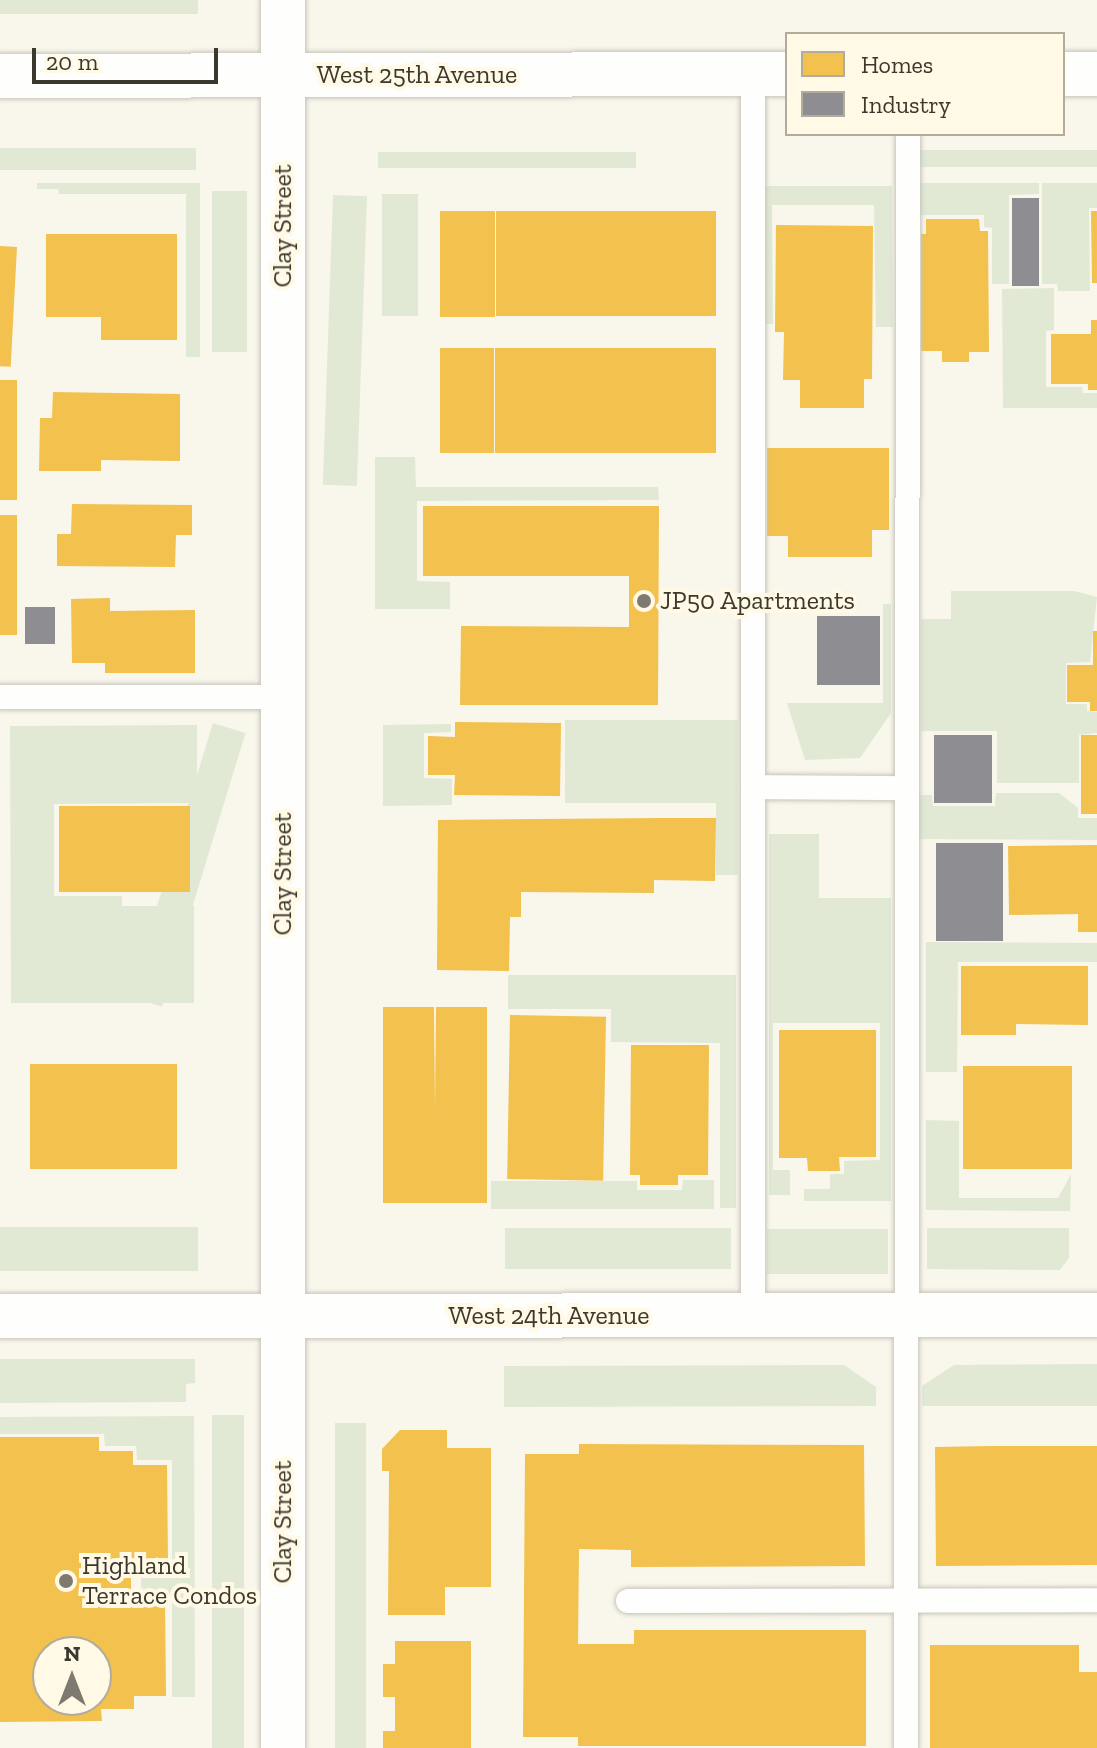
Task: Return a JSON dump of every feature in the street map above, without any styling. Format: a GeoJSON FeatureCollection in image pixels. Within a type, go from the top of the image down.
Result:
{"type":"FeatureCollection","features":[{"type":"Feature","properties":{"kind":"street","name":"Clay Street"},"geometry":{"type":"LineString","coordinates":[[283,0],[283,1748]]}},
{"type":"Feature","properties":{"kind":"street","name":"West 25th Avenue"},"geometry":{"type":"LineString","coordinates":[[0,76],[770,74]]}},
{"type":"Feature","properties":{"kind":"street"},"geometry":{"type":"LineString","coordinates":[[1065,74],[1097,74]]}},
{"type":"Feature","properties":{"kind":"street","name":"West 24th Avenue"},"geometry":{"type":"LineString","coordinates":[[0,1316],[1097,1315]]}},
{"type":"Feature","properties":{"kind":"lane"},"geometry":{"type":"LineString","coordinates":[[753,1315],[753,787],[770,74]]}},
{"type":"Feature","properties":{"kind":"lane"},"geometry":{"type":"LineString","coordinates":[[906,1748],[903,1315],[908,136]]}},
{"type":"Feature","properties":{"kind":"lane"},"geometry":{"type":"LineString","coordinates":[[0,697],[283,697]]}},
{"type":"Feature","properties":{"kind":"lane"},"geometry":{"type":"LineString","coordinates":[[753,787],[905,788]]}},
{"type":"Feature","properties":{"kind":"lane"},"geometry":{"type":"LineString","coordinates":[[628,1601],[1097,1600]]}},
{"type":"Feature","properties":{"kind":"green space"},"geometry":{"type":"Polygon","coordinates":[[[0,0],[198,0],[198,14],[0,14],[0,0]]]}},
{"type":"Feature","properties":{"kind":"green space"},"geometry":{"type":"Polygon","coordinates":[[[0,148],[196,148],[196,170],[0,170],[0,148]]]}},
{"type":"Feature","properties":{"kind":"green space"},"geometry":{"type":"Polygon","coordinates":[[[920,150],[1097,150],[1097,167],[920,167],[920,150]]]}},
{"type":"Feature","properties":{"kind":"green space"},"geometry":{"type":"Polygon","coordinates":[[[378,152],[636,152],[636,168],[378,168],[378,152]]]}},
{"type":"Feature","properties":{"kind":"green space"},"geometry":{"type":"Polygon","coordinates":[[[37,183],[200,183],[200,357],[186,357],[186,194],[59,194],[58,189],[37,189],[37,183]]]}},
{"type":"Feature","properties":{"kind":"green space"},"geometry":{"type":"Polygon","coordinates":[[[920,183],[1039,183],[1039,194],[1009,195],[1009,284],[992,284],[992,228],[984,227],[984,215],[920,215],[920,183]]]}},
{"type":"Feature","properties":{"kind":"green space"},"geometry":{"type":"Polygon","coordinates":[[[1042,183],[1097,183],[1097,208],[1089,208],[1090,291],[1058,291],[1057,284],[1042,284],[1042,183]]]}},
{"type":"Feature","properties":{"kind":"green space"},"geometry":{"type":"Polygon","coordinates":[[[763,186],[892,186],[893,327],[876,327],[874,205],[772,205],[773,324],[763,324],[763,186]]]}},
{"type":"Feature","properties":{"kind":"green space"},"geometry":{"type":"Polygon","coordinates":[[[212,191],[247,191],[247,352],[212,352],[212,191]]]}},
{"type":"Feature","properties":{"kind":"green space"},"geometry":{"type":"Polygon","coordinates":[[[382,194],[418,194],[418,316],[382,316],[382,194]]]}},
{"type":"Feature","properties":{"kind":"green space"},"geometry":{"type":"Polygon","coordinates":[[[333,195],[367,196],[357,486],[323,485],[333,195]]]}},
{"type":"Feature","properties":{"kind":"green space"},"geometry":{"type":"Polygon","coordinates":[[[1054,288],[1054,330],[1046,331],[1046,387],[1082,387],[1083,393],[1097,393],[1097,408],[1003,408],[1002,289],[1054,288]]]}},
{"type":"Feature","properties":{"kind":"green space"},"geometry":{"type":"Polygon","coordinates":[[[375,457],[415,457],[416,487],[658,487],[659,500],[417,501],[417,581],[450,582],[450,609],[375,609],[375,457]]]}},
{"type":"Feature","properties":{"kind":"green space"},"geometry":{"type":"Polygon","coordinates":[[[951,591],[1074,591],[1097,597],[1090,662],[1066,663],[1066,704],[1087,704],[1087,711],[1097,712],[1097,733],[1079,735],[1079,783],[997,783],[997,731],[921,731],[921,619],[951,619],[951,591]]]}},
{"type":"Feature","properties":{"kind":"green space"},"geometry":{"type":"Polygon","coordinates":[[[883,604],[891,604],[891,713],[860,758],[805,760],[787,703],[883,703],[883,604]]]}},
{"type":"Feature","properties":{"kind":"green space"},"geometry":{"type":"Polygon","coordinates":[[[565,720],[738,720],[738,875],[716,875],[716,803],[565,803],[565,720]]]}},
{"type":"Feature","properties":{"kind":"green space"},"geometry":{"type":"Polygon","coordinates":[[[213,723],[246,733],[162,1006],[129,997],[213,723]]]}},
{"type":"Feature","properties":{"kind":"green space"},"geometry":{"type":"Polygon","coordinates":[[[451,724],[451,732],[424,733],[424,778],[452,779],[452,805],[383,806],[383,725],[451,724]]]}},
{"type":"Feature","properties":{"kind":"green space"},"geometry":{"type":"Polygon","coordinates":[[[197,725],[197,803],[54,804],[54,896],[122,896],[122,906],[194,906],[194,1003],[11,1003],[10,726],[197,725]]]}},
{"type":"Feature","properties":{"kind":"green space"},"geometry":{"type":"Polygon","coordinates":[[[996,793],[1059,793],[1078,808],[1078,818],[1097,818],[1097,840],[916,839],[916,795],[932,795],[933,806],[995,806],[996,793]]]}},
{"type":"Feature","properties":{"kind":"green space"},"geometry":{"type":"Polygon","coordinates":[[[769,834],[819,834],[819,898],[891,898],[891,1201],[804,1201],[804,1189],[830,1189],[830,1174],[844,1174],[844,1161],[880,1160],[880,1023],[773,1023],[773,1170],[790,1170],[790,1195],[769,1195],[769,834]]]}},
{"type":"Feature","properties":{"kind":"green space"},"geometry":{"type":"Polygon","coordinates":[[[926,942],[1097,943],[1097,962],[958,962],[957,1072],[926,1072],[926,942]]]}},
{"type":"Feature","properties":{"kind":"green space"},"geometry":{"type":"Polygon","coordinates":[[[508,975],[736,975],[736,1208],[720,1208],[720,1043],[611,1042],[611,1009],[508,1009],[508,975]]]}},
{"type":"Feature","properties":{"kind":"green space"},"geometry":{"type":"Polygon","coordinates":[[[926,1120],[959,1121],[959,1198],[1058,1198],[1071,1174],[1070,1211],[926,1210],[926,1120]]]}},
{"type":"Feature","properties":{"kind":"green space"},"geometry":{"type":"Polygon","coordinates":[[[683,1180],[714,1180],[714,1209],[491,1209],[491,1181],[637,1181],[637,1190],[682,1190],[683,1180]]]}},
{"type":"Feature","properties":{"kind":"green space"},"geometry":{"type":"Polygon","coordinates":[[[0,1227],[198,1227],[198,1271],[0,1271],[0,1227]]]}},
{"type":"Feature","properties":{"kind":"green space"},"geometry":{"type":"Polygon","coordinates":[[[505,1228],[731,1228],[731,1269],[505,1269],[505,1228]]]}},
{"type":"Feature","properties":{"kind":"green space"},"geometry":{"type":"Polygon","coordinates":[[[927,1228],[1069,1228],[1069,1258],[1060,1270],[927,1269],[927,1228]]]}},
{"type":"Feature","properties":{"kind":"green space"},"geometry":{"type":"Polygon","coordinates":[[[767,1229],[888,1229],[888,1274],[767,1274],[767,1229]]]}},
{"type":"Feature","properties":{"kind":"green space"},"geometry":{"type":"Polygon","coordinates":[[[0,1359],[195,1359],[195,1383],[186,1384],[186,1402],[0,1403],[0,1359]]]}},
{"type":"Feature","properties":{"kind":"green space"},"geometry":{"type":"Polygon","coordinates":[[[1097,1364],[1097,1406],[922,1406],[922,1386],[954,1365],[1097,1364]]]}},
{"type":"Feature","properties":{"kind":"green space"},"geometry":{"type":"Polygon","coordinates":[[[844,1365],[876,1387],[876,1406],[504,1407],[504,1366],[844,1365]]]}},
{"type":"Feature","properties":{"kind":"green space"},"geometry":{"type":"Polygon","coordinates":[[[212,1415],[244,1415],[244,1748],[212,1748],[212,1415]]]}},
{"type":"Feature","properties":{"kind":"green space"},"geometry":{"type":"Polygon","coordinates":[[[194,1416],[195,1697],[172,1697],[172,1597],[141,1597],[141,1565],[172,1564],[172,1460],[137,1460],[136,1446],[105,1446],[104,1434],[0,1434],[0,1417],[194,1416]]]}},
{"type":"Feature","properties":{"kind":"green space"},"geometry":{"type":"Polygon","coordinates":[[[335,1423],[366,1423],[366,1748],[335,1748],[335,1423]]]}},
{"type":"Feature","properties":{"kind":"building: Homes"},"geometry":{"type":"Polygon","coordinates":[[[440,211],[495,211],[495,317],[440,317],[440,211]]]}},
{"type":"Feature","properties":{"kind":"building: Homes"},"geometry":{"type":"Polygon","coordinates":[[[496,211],[716,211],[716,316],[496,316],[496,211]]]}},
{"type":"Feature","properties":{"kind":"building: Homes"},"geometry":{"type":"Polygon","coordinates":[[[1091,211],[1097,211],[1097,283],[1092,283],[1091,211]]]}},
{"type":"Feature","properties":{"kind":"building: Homes"},"geometry":{"type":"Polygon","coordinates":[[[926,219],[979,219],[980,231],[988,231],[989,352],[969,352],[969,362],[942,362],[942,351],[921,351],[921,234],[926,234],[926,219]]]}},
{"type":"Feature","properties":{"kind":"building: Homes"},"geometry":{"type":"Polygon","coordinates":[[[776,225],[873,226],[872,379],[864,379],[864,408],[800,408],[800,380],[783,380],[784,332],[775,332],[776,225]]]}},
{"type":"Feature","properties":{"kind":"building: Homes"},"geometry":{"type":"Polygon","coordinates":[[[46,234],[177,234],[177,340],[101,340],[101,317],[46,317],[46,234]]]}},
{"type":"Feature","properties":{"kind":"building: Homes"},"geometry":{"type":"Polygon","coordinates":[[[0,246],[17,247],[11,367],[0,366],[0,246]]]}},
{"type":"Feature","properties":{"kind":"building: Homes"},"geometry":{"type":"Polygon","coordinates":[[[1091,320],[1097,320],[1097,390],[1088,390],[1088,384],[1051,384],[1051,334],[1091,334],[1091,320]]]}},
{"type":"Feature","properties":{"kind":"building: Homes"},"geometry":{"type":"Polygon","coordinates":[[[440,348],[494,348],[494,453],[440,453],[440,348]]]}},
{"type":"Feature","properties":{"kind":"building: Homes"},"geometry":{"type":"Polygon","coordinates":[[[495,348],[716,348],[716,453],[495,453],[495,348]]]}},
{"type":"Feature","properties":{"kind":"building: Homes"},"geometry":{"type":"Polygon","coordinates":[[[0,380],[17,380],[17,500],[0,500],[0,380]]]}},
{"type":"Feature","properties":{"kind":"building: Homes"},"geometry":{"type":"Polygon","coordinates":[[[53,392],[180,394],[180,461],[101,460],[101,471],[39,471],[40,418],[52,418],[53,392]]]}},
{"type":"Feature","properties":{"kind":"building: Homes"},"geometry":{"type":"Polygon","coordinates":[[[767,448],[889,448],[889,530],[872,530],[872,557],[788,557],[788,536],[767,536],[767,448]]]}},
{"type":"Feature","properties":{"kind":"building: Homes"},"geometry":{"type":"Polygon","coordinates":[[[72,504],[192,505],[192,535],[176,535],[175,567],[57,566],[57,534],[71,534],[72,504]]]}},
{"type":"Feature","properties":{"kind":"building: Homes","name":"JP50 Apartments"},"geometry":{"type":"Polygon","coordinates":[[[423,506],[659,506],[658,705],[460,705],[461,626],[629,627],[629,576],[423,576],[423,506]]]}},
{"type":"Feature","properties":{"kind":"building: Homes"},"geometry":{"type":"Polygon","coordinates":[[[0,515],[17,515],[17,635],[0,635],[0,515]]]}},
{"type":"Feature","properties":{"kind":"building: Homes"},"geometry":{"type":"Polygon","coordinates":[[[110,598],[110,611],[195,610],[195,673],[105,673],[105,663],[72,663],[71,599],[110,598]]]}},
{"type":"Feature","properties":{"kind":"building: Homes"},"geometry":{"type":"Polygon","coordinates":[[[1093,631],[1097,631],[1097,711],[1090,711],[1090,702],[1067,702],[1067,665],[1093,665],[1093,631]]]}},
{"type":"Feature","properties":{"kind":"building: Homes"},"geometry":{"type":"Polygon","coordinates":[[[455,722],[561,723],[560,796],[454,795],[455,775],[428,775],[428,736],[455,737],[455,722]]]}},
{"type":"Feature","properties":{"kind":"building: Homes"},"geometry":{"type":"Polygon","coordinates":[[[1081,735],[1097,735],[1097,814],[1081,814],[1081,735]]]}},
{"type":"Feature","properties":{"kind":"building: Homes"},"geometry":{"type":"Polygon","coordinates":[[[59,806],[190,806],[190,892],[59,892],[59,806]]]}},
{"type":"Feature","properties":{"kind":"building: Homes"},"geometry":{"type":"Polygon","coordinates":[[[716,818],[715,881],[654,880],[654,893],[521,892],[521,917],[510,917],[509,971],[437,970],[438,820],[716,818]]]}},
{"type":"Feature","properties":{"kind":"building: Homes"},"geometry":{"type":"Polygon","coordinates":[[[1097,845],[1097,932],[1078,932],[1078,914],[1009,915],[1008,846],[1097,845]]]}},
{"type":"Feature","properties":{"kind":"building: Homes"},"geometry":{"type":"Polygon","coordinates":[[[961,966],[1088,966],[1088,1025],[1016,1024],[1016,1035],[961,1035],[961,966]]]}},
{"type":"Feature","properties":{"kind":"building: Homes"},"geometry":{"type":"Polygon","coordinates":[[[383,1007],[434,1007],[435,1112],[436,1007],[487,1007],[487,1203],[383,1203],[383,1007]]]}},
{"type":"Feature","properties":{"kind":"building: Homes"},"geometry":{"type":"Polygon","coordinates":[[[510,1015],[606,1017],[603,1181],[507,1179],[510,1015]]]}},
{"type":"Feature","properties":{"kind":"building: Homes"},"geometry":{"type":"Polygon","coordinates":[[[779,1030],[876,1030],[876,1157],[839,1157],[840,1171],[808,1171],[807,1158],[779,1158],[779,1030]]]}},
{"type":"Feature","properties":{"kind":"building: Homes"},"geometry":{"type":"Polygon","coordinates":[[[631,1045],[709,1045],[708,1175],[678,1175],[678,1185],[640,1185],[640,1175],[630,1175],[631,1045]]]}},
{"type":"Feature","properties":{"kind":"building: Homes"},"geometry":{"type":"Polygon","coordinates":[[[30,1064],[177,1064],[177,1169],[30,1169],[30,1064]]]}},
{"type":"Feature","properties":{"kind":"building: Homes"},"geometry":{"type":"Polygon","coordinates":[[[963,1066],[1072,1066],[1072,1169],[963,1169],[963,1066]]]}},
{"type":"Feature","properties":{"kind":"building: Homes"},"geometry":{"type":"Polygon","coordinates":[[[400,1430],[447,1430],[447,1448],[491,1448],[491,1587],[445,1587],[445,1615],[388,1615],[389,1471],[382,1471],[382,1449],[400,1430]]]}},
{"type":"Feature","properties":{"kind":"building: Homes","name":"Highland Terrace Condos"},"geometry":{"type":"Polygon","coordinates":[[[0,1437],[99,1437],[99,1451],[133,1451],[133,1465],[167,1465],[168,1562],[131,1562],[131,1600],[165,1600],[166,1696],[134,1696],[134,1709],[112,1709],[112,1636],[32,1636],[32,1716],[102,1716],[102,1721],[0,1722],[0,1437]]]}},
{"type":"Feature","properties":{"kind":"building: Homes"},"geometry":{"type":"Polygon","coordinates":[[[579,1444],[864,1445],[865,1566],[631,1567],[631,1550],[579,1549],[578,1644],[634,1644],[634,1630],[866,1630],[866,1746],[578,1746],[578,1737],[523,1737],[525,1454],[579,1454],[579,1444]]]}},
{"type":"Feature","properties":{"kind":"building: Homes"},"geometry":{"type":"Polygon","coordinates":[[[1097,1446],[1097,1565],[936,1566],[935,1447],[1097,1446]]]}},
{"type":"Feature","properties":{"kind":"building: Homes"},"geometry":{"type":"Polygon","coordinates":[[[395,1641],[471,1641],[471,1748],[383,1748],[383,1731],[395,1731],[395,1697],[383,1697],[383,1664],[395,1664],[395,1641]]]}},
{"type":"Feature","properties":{"kind":"building: Homes"},"geometry":{"type":"Polygon","coordinates":[[[930,1645],[1079,1645],[1079,1672],[1097,1672],[1097,1748],[930,1748],[930,1645]]]}},
{"type":"Feature","properties":{"kind":"building: Industry"},"geometry":{"type":"Polygon","coordinates":[[[1012,198],[1039,198],[1039,286],[1012,286],[1012,198]]]}},
{"type":"Feature","properties":{"kind":"building: Industry"},"geometry":{"type":"Polygon","coordinates":[[[25,607],[55,607],[55,644],[25,644],[25,607]]]}},
{"type":"Feature","properties":{"kind":"building: Industry"},"geometry":{"type":"Polygon","coordinates":[[[817,616],[880,616],[880,685],[817,685],[817,616]]]}},
{"type":"Feature","properties":{"kind":"building: Industry"},"geometry":{"type":"Polygon","coordinates":[[[934,735],[992,735],[992,803],[934,803],[934,735]]]}},
{"type":"Feature","properties":{"kind":"building: Industry"},"geometry":{"type":"Polygon","coordinates":[[[936,843],[1003,843],[1003,941],[936,941],[936,843]]]}},
{"type":"Feature","properties":{"kind":"place","name":"JP50 Apartments"},"geometry":{"type":"Point","coordinates":[644,601]}},
{"type":"Feature","properties":{"kind":"place","name":"Highland Terrace Condos"},"geometry":{"type":"Point","coordinates":[66,1581]}}]}
